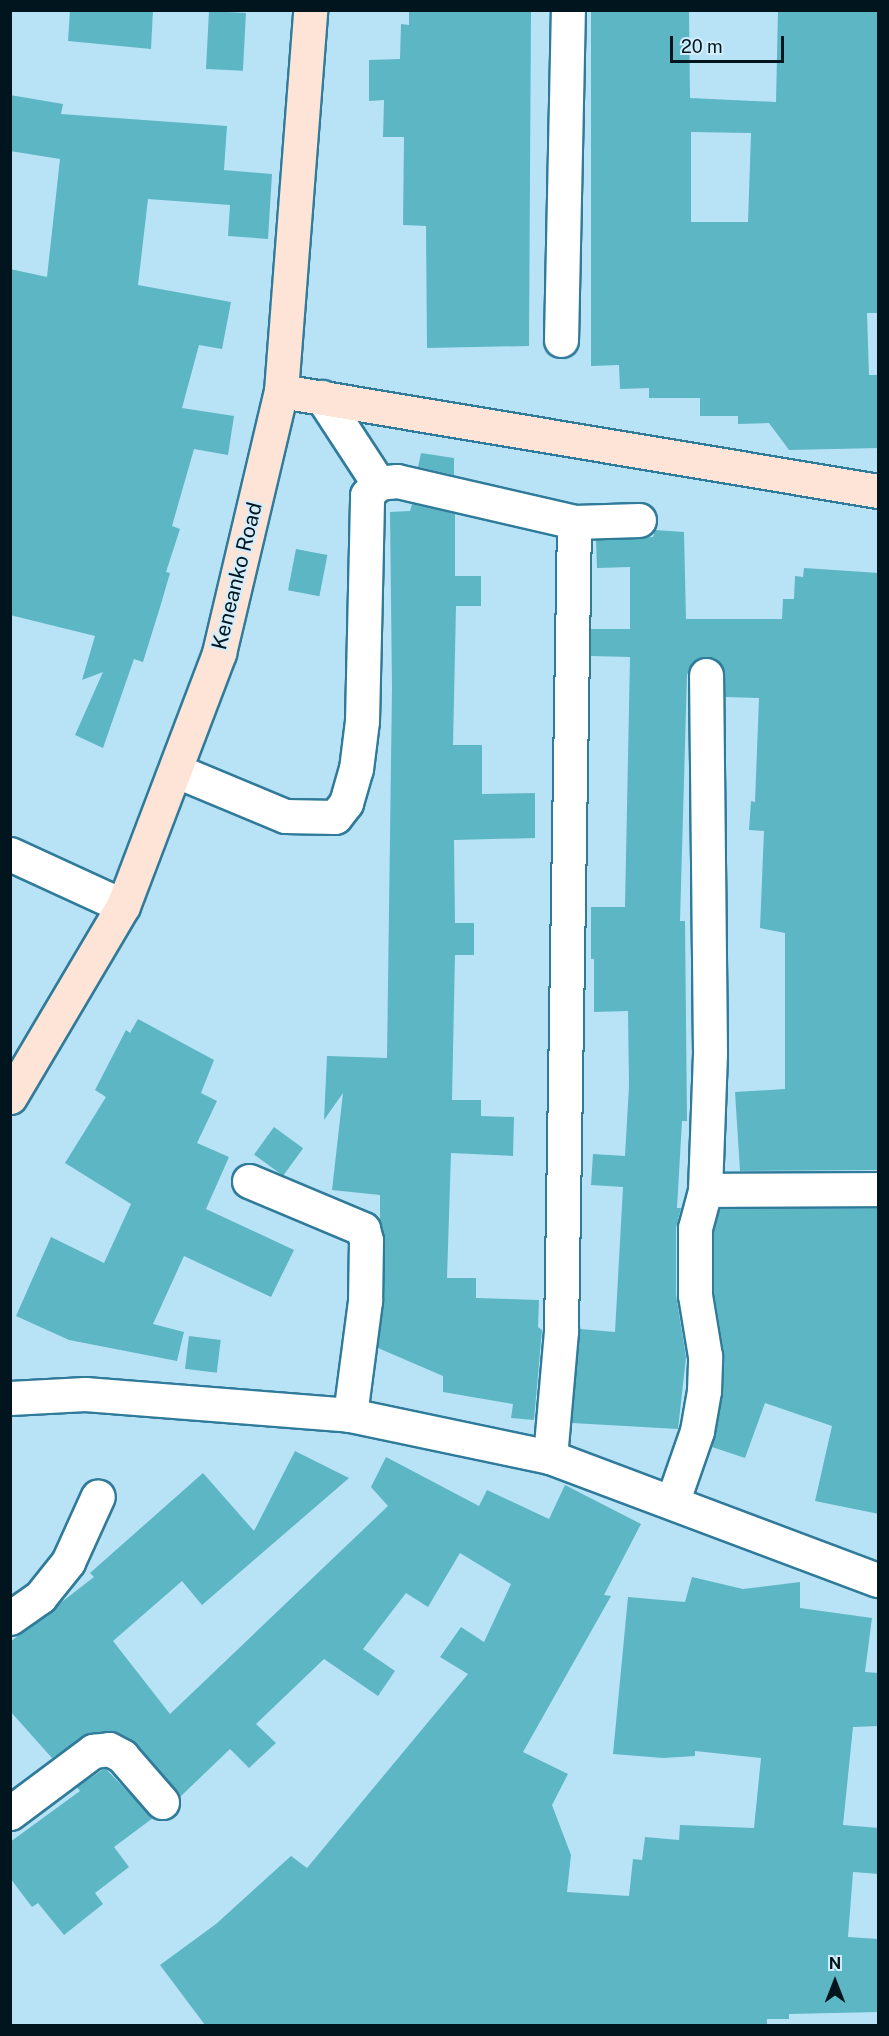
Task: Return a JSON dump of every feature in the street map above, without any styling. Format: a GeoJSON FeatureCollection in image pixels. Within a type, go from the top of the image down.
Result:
{"type":"FeatureCollection","features":[{"type":"Feature","properties":{"kind":"street","name":"Keneanko Road"},"geometry":{"type":"LineString","coordinates":[[10,1097],[123,906],[177,771],[219,653],[281,391],[310,10]]}},
{"type":"Feature","properties":{"kind":"street"},"geometry":{"type":"LineString","coordinates":[[561,340],[568,10]]}},
{"type":"Feature","properties":{"kind":"street"},"geometry":{"type":"LineString","coordinates":[[281,391],[879,491]]}},
{"type":"Feature","properties":{"kind":"street"},"geometry":{"type":"LineString","coordinates":[[322,398],[378,483]]}},
{"type":"Feature","properties":{"kind":"street"},"geometry":{"type":"LineString","coordinates":[[177,771],[285,816],[335,817],[346,803],[356,769],[362,721],[367,495],[378,483],[397,481],[574,522],[639,520]]}},
{"type":"Feature","properties":{"kind":"street"},"geometry":{"type":"LineString","coordinates":[[550,1457],[561,1331],[574,522]]}},
{"type":"Feature","properties":{"kind":"street"},"geometry":{"type":"LineString","coordinates":[[673,1500],[697,1431],[704,1391],[705,1356],[695,1295],[695,1228],[705,1190],[710,1052],[706,675]]}},
{"type":"Feature","properties":{"kind":"street"},"geometry":{"type":"LineString","coordinates":[[10,854],[123,906]]}},
{"type":"Feature","properties":{"kind":"street"},"geometry":{"type":"LineString","coordinates":[[249,1181],[363,1229],[366,1240],[365,1301],[350,1415]]}},
{"type":"Feature","properties":{"kind":"street"},"geometry":{"type":"LineString","coordinates":[[705,1190],[879,1189]]}},
{"type":"Feature","properties":{"kind":"street"},"geometry":{"type":"LineString","coordinates":[[10,1398],[85,1394],[350,1415],[550,1457],[673,1500],[879,1580]]}},
{"type":"Feature","properties":{"kind":"street"},"geometry":{"type":"LineString","coordinates":[[10,1618],[40,1597],[68,1562],[98,1496]]}},
{"type":"Feature","properties":{"kind":"street"},"geometry":{"type":"LineString","coordinates":[[11,1812],[93,1751],[109,1749],[122,1756],[162,1802]]}},
{"type":"Feature","properties":{"kind":"building"},"geometry":{"type":"Polygon","coordinates":[[[70,10],[153,10],[151,49],[68,41],[70,10]]]}},
{"type":"Feature","properties":{"kind":"building"},"geometry":{"type":"Polygon","coordinates":[[[409,10],[531,10],[529,346],[427,348],[426,226],[403,225],[404,137],[383,137],[384,100],[369,101],[369,60],[400,59],[401,24],[409,25],[409,10]]]}},
{"type":"Feature","properties":{"kind":"building"},"geometry":{"type":"Polygon","coordinates":[[[591,10],[689,10],[690,98],[776,102],[778,10],[879,10],[879,313],[867,313],[869,375],[879,375],[879,448],[789,450],[769,423],[738,424],[738,416],[700,416],[700,398],[649,398],[649,388],[620,389],[619,365],[591,366],[591,10]],[[691,132],[691,222],[748,222],[751,133],[691,132]]]}},
{"type":"Feature","properties":{"kind":"building"},"geometry":{"type":"Polygon","coordinates":[[[209,11],[246,13],[243,71],[206,69],[209,11]]]}},
{"type":"Feature","properties":{"kind":"building"},"geometry":{"type":"Polygon","coordinates":[[[10,95],[63,104],[61,114],[227,126],[224,170],[272,174],[268,239],[228,236],[230,205],[148,199],[138,285],[231,302],[222,349],[199,345],[182,408],[234,416],[228,455],[194,449],[172,526],[180,529],[166,572],[170,573],[161,604],[143,662],[134,659],[103,748],[75,735],[103,672],[82,680],[95,636],[10,615],[10,269],[47,277],[60,159],[10,151],[10,95]]]}},
{"type":"Feature","properties":{"kind":"building"},"geometry":{"type":"Polygon","coordinates":[[[421,453],[454,458],[454,475],[418,467],[421,453]]]}},
{"type":"Feature","properties":{"kind":"building"},"geometry":{"type":"Polygon","coordinates":[[[412,504],[455,514],[455,576],[481,576],[481,606],[456,606],[453,745],[482,745],[482,794],[535,793],[535,838],[454,840],[455,923],[474,923],[474,955],[455,955],[452,1100],[481,1100],[481,1116],[514,1117],[513,1156],[451,1153],[447,1278],[476,1278],[476,1298],[539,1300],[538,1327],[542,1330],[534,1420],[511,1418],[513,1404],[443,1392],[443,1376],[378,1348],[385,1240],[380,1221],[380,1195],[332,1190],[343,1093],[324,1120],[327,1056],[387,1058],[392,688],[390,512],[410,511],[412,504]]]}},
{"type":"Feature","properties":{"kind":"building"},"geometry":{"type":"Polygon","coordinates":[[[655,530],[684,532],[686,619],[782,619],[783,599],[794,599],[795,576],[803,577],[804,568],[879,573],[879,1170],[740,1171],[735,1092],[785,1089],[785,933],[760,928],[764,831],[749,830],[751,801],[755,802],[759,698],[725,697],[725,674],[715,658],[696,659],[687,675],[680,921],[685,921],[687,1121],[682,1121],[677,1208],[681,1208],[676,1228],[676,1295],[686,1357],[678,1429],[572,1423],[580,1329],[615,1332],[623,1187],[591,1185],[593,1154],[625,1156],[629,1086],[628,1011],[594,1012],[591,907],[625,907],[630,657],[591,656],[591,629],[630,629],[630,567],[597,568],[596,540],[653,537],[655,530]]]}},
{"type":"Feature","properties":{"kind":"building"},"geometry":{"type":"Polygon","coordinates":[[[296,549],[327,555],[319,596],[288,590],[296,549]]]}},
{"type":"Feature","properties":{"kind":"building"},"geometry":{"type":"Polygon","coordinates":[[[138,1019],[214,1060],[201,1093],[217,1101],[197,1143],[229,1157],[206,1209],[294,1250],[271,1297],[184,1256],[153,1324],[184,1332],[177,1361],[69,1340],[16,1316],[51,1237],[104,1263],[131,1204],[65,1163],[106,1097],[95,1090],[126,1030],[130,1033],[138,1019]]]}},
{"type":"Feature","properties":{"kind":"building"},"geometry":{"type":"Polygon","coordinates":[[[274,1127],[303,1148],[283,1176],[254,1155],[274,1127]]]}},
{"type":"Feature","properties":{"kind":"building"},"geometry":{"type":"Polygon","coordinates":[[[879,1208],[879,1514],[815,1501],[832,1426],[765,1403],[745,1458],[712,1447],[723,1392],[724,1353],[714,1293],[714,1230],[719,1209],[879,1208]]]}},
{"type":"Feature","properties":{"kind":"building"},"geometry":{"type":"Polygon","coordinates":[[[189,1336],[221,1340],[217,1373],[185,1369],[189,1336]]]}},
{"type":"Feature","properties":{"kind":"building"},"geometry":{"type":"Polygon","coordinates":[[[295,1451],[349,1478],[202,1605],[182,1581],[113,1641],[170,1714],[388,1506],[371,1487],[386,1457],[479,1506],[487,1490],[549,1519],[565,1485],[641,1524],[604,1595],[611,1596],[523,1752],[568,1774],[552,1805],[571,1855],[567,1892],[629,1896],[633,1859],[642,1860],[645,1837],[679,1840],[680,1825],[754,1828],[761,1758],[695,1751],[695,1756],[663,1758],[613,1754],[628,1597],[685,1602],[692,1577],[743,1589],[800,1582],[800,1608],[872,1618],[865,1672],[879,1673],[879,1726],[853,1727],[843,1825],[879,1828],[879,1874],[853,1872],[848,1937],[879,1939],[879,2012],[789,2014],[789,2019],[767,2019],[767,2025],[205,2025],[160,1965],[216,1924],[291,1856],[307,1868],[468,1674],[440,1657],[461,1627],[484,1642],[511,1584],[460,1553],[428,1607],[406,1593],[363,1649],[395,1671],[378,1696],[324,1659],[256,1724],[276,1743],[249,1768],[230,1749],[180,1797],[136,1744],[117,1732],[90,1733],[52,1758],[10,1711],[10,1642],[94,1577],[90,1573],[203,1473],[254,1531],[295,1451]]]}},
{"type":"Feature","properties":{"kind":"building"},"geometry":{"type":"Polygon","coordinates":[[[105,1768],[153,1818],[114,1847],[129,1867],[95,1893],[103,1904],[64,1935],[38,1903],[32,1907],[10,1878],[10,1842],[80,1791],[77,1787],[105,1768]]]}}]}
